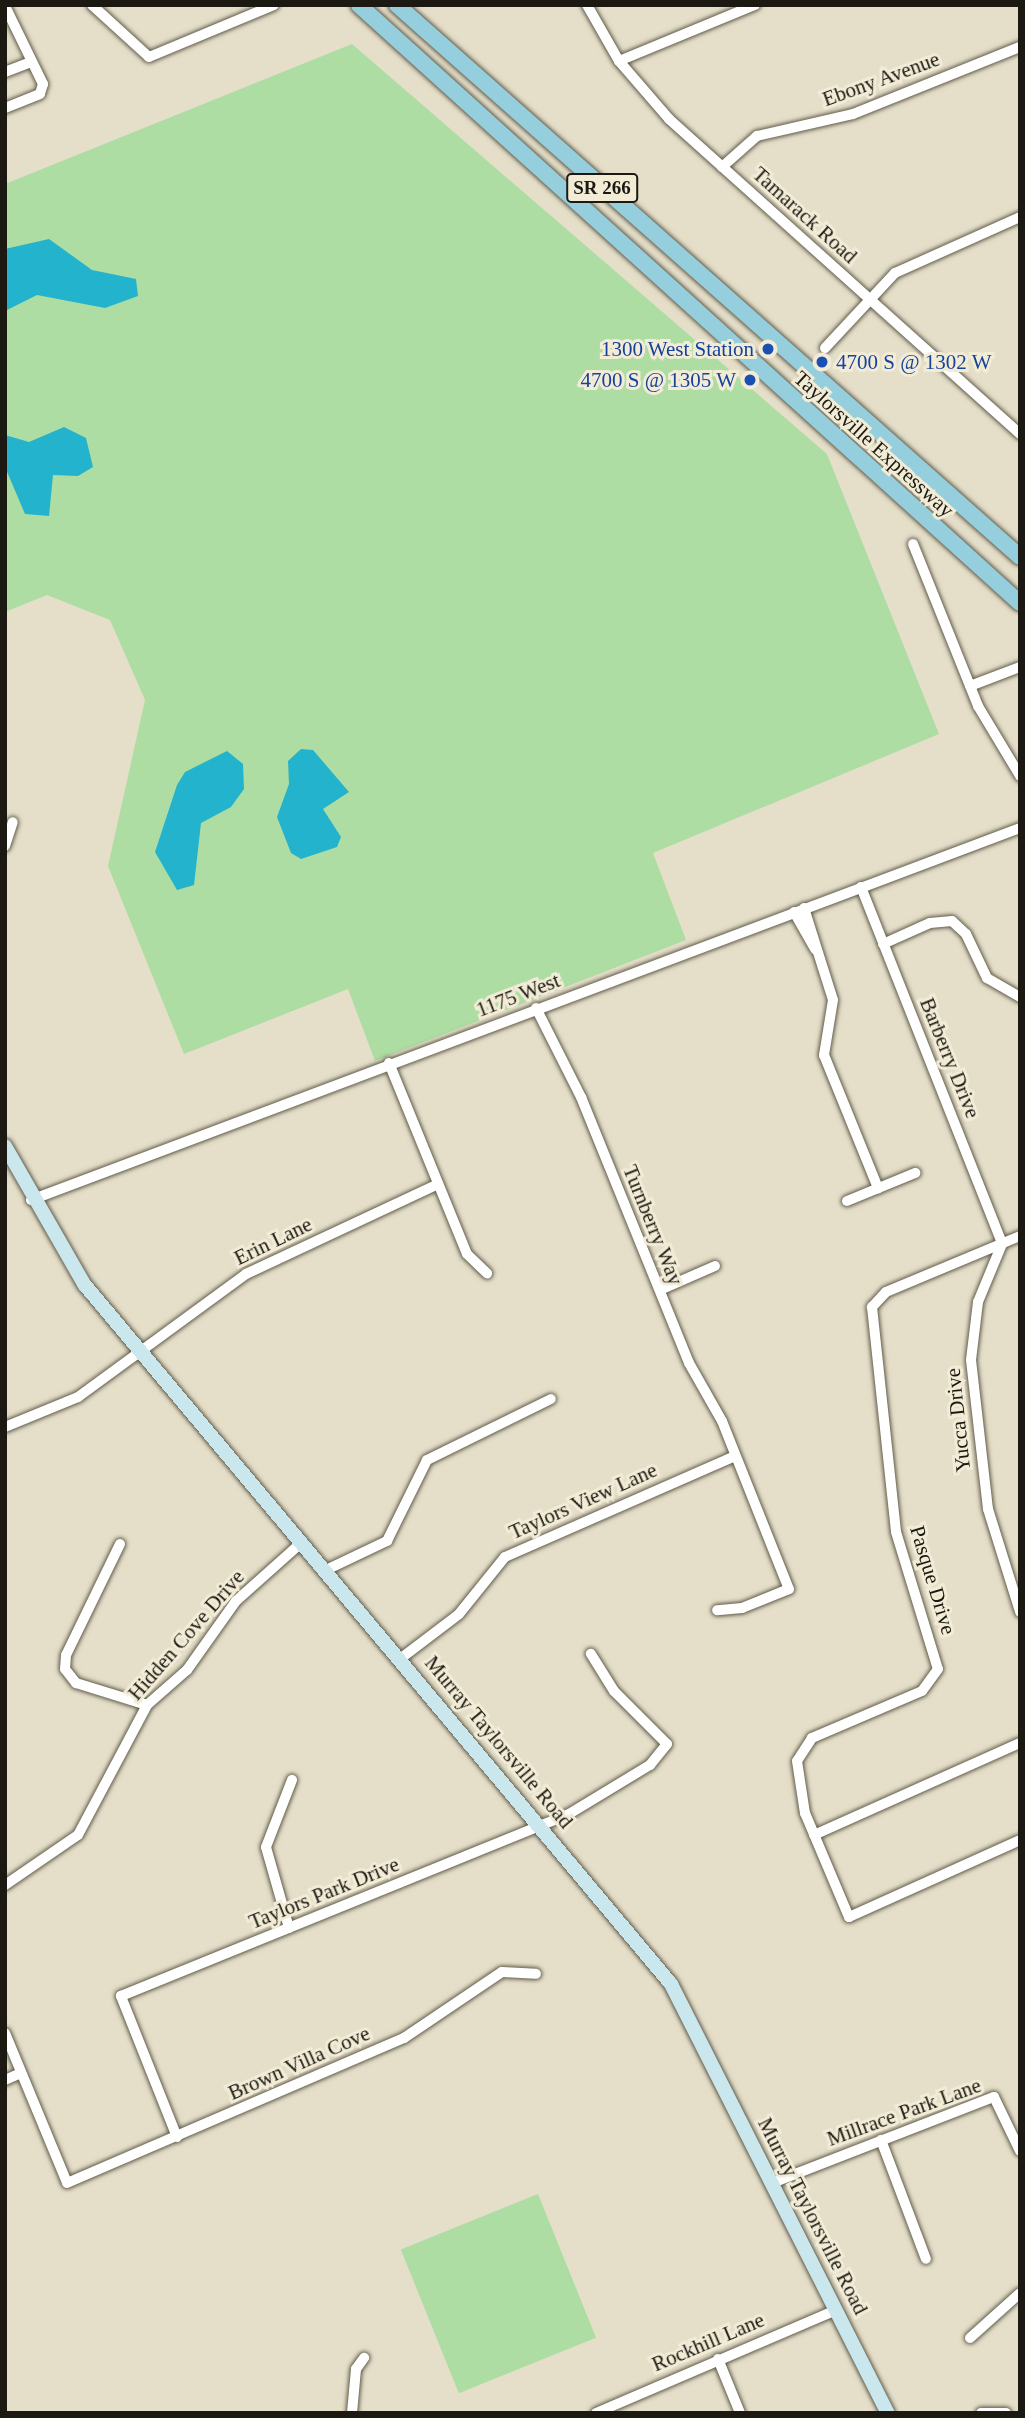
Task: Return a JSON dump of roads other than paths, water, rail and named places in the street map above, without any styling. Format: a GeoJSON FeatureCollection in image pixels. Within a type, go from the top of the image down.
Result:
{"type":"FeatureCollection","features":[{"type":"Feature","properties":{"kind":"main road","name":"Taylorsville Expressway"},"geometry":{"type":"LineString","coordinates":[[359,5],[1020,603]]}},
{"type":"Feature","properties":{"kind":"main road","name":"Taylorsville Expressway"},"geometry":{"type":"LineString","coordinates":[[397,5],[1020,557]]}},
{"type":"Feature","properties":{"kind":"street"},"geometry":{"type":"LineString","coordinates":[[92,5],[149,57],[274,5]]}},
{"type":"Feature","properties":{"kind":"street","name":"Tamarack Road"},"geometry":{"type":"LineString","coordinates":[[587,5],[619,61],[669,119],[869,299],[1017,427]]}},
{"type":"Feature","properties":{"kind":"street"},"geometry":{"type":"LineString","coordinates":[[619,61],[755,5]]}},
{"type":"Feature","properties":{"kind":"street"},"geometry":{"type":"LineString","coordinates":[[5,6],[28,63],[43,84],[40,94],[5,108]]}},
{"type":"Feature","properties":{"kind":"street","name":"Ebony Avenue"},"geometry":{"type":"LineString","coordinates":[[722,167],[757,136],[853,114],[1020,47]]}},
{"type":"Feature","properties":{"kind":"street"},"geometry":{"type":"LineString","coordinates":[[5,72],[28,63]]}},
{"type":"Feature","properties":{"kind":"street"},"geometry":{"type":"LineString","coordinates":[[825,348],[869,299],[910,263],[1020,217]]}},
{"type":"Feature","properties":{"kind":"street"},"geometry":{"type":"LineString","coordinates":[[913,544],[970,686],[1018,764],[1020,776]]}},
{"type":"Feature","properties":{"kind":"street"},"geometry":{"type":"LineString","coordinates":[[970,686],[1020,667]]}},
{"type":"Feature","properties":{"kind":"street"},"geometry":{"type":"LineString","coordinates":[[5,846],[13,822]]}},
{"type":"Feature","properties":{"kind":"street","name":"1175 West"},"geometry":{"type":"LineString","coordinates":[[31,1200],[389,1063],[1020,828]]}},
{"type":"Feature","properties":{"kind":"street","name":"Barberry Drive"},"geometry":{"type":"LineString","coordinates":[[861,887],[1002,1244]]}},
{"type":"Feature","properties":{"kind":"street"},"geometry":{"type":"LineString","coordinates":[[799,910],[833,1000],[824,1055],[878,1188]]}},
{"type":"Feature","properties":{"kind":"street"},"geometry":{"type":"LineString","coordinates":[[883,944],[930,923],[952,921],[966,934],[987,978],[1020,997]]}},
{"type":"Feature","properties":{"kind":"street","name":"Turnberry Way"},"geometry":{"type":"LineString","coordinates":[[537,1008],[735,1456],[789,1589],[742,1608],[717,1609]]}},
{"type":"Feature","properties":{"kind":"street"},"geometry":{"type":"LineString","coordinates":[[389,1063],[467,1254],[486,1273]]}},
{"type":"Feature","properties":{"kind":"street","name":"Murray Taylorsville Road"},"geometry":{"type":"LineString","coordinates":[[5,1146],[31,1200],[136,1349],[542,1826],[671,1984],[888,2413]]}},
{"type":"Feature","properties":{"kind":"street"},"geometry":{"type":"LineString","coordinates":[[847,1200],[915,1173]]}},
{"type":"Feature","properties":{"kind":"street","name":"Erin Lane"},"geometry":{"type":"LineString","coordinates":[[5,1427],[78,1396],[136,1349],[246,1273],[438,1184]]}},
{"type":"Feature","properties":{"kind":"street"},"geometry":{"type":"LineString","coordinates":[[1002,1244],[1020,1236]]}},
{"type":"Feature","properties":{"kind":"street","name":"Yucca Drive"},"geometry":{"type":"LineString","coordinates":[[1002,1244],[978,1302],[971,1360],[988,1509],[1020,1612]]}},
{"type":"Feature","properties":{"kind":"street","name":"Pasque Drive"},"geometry":{"type":"LineString","coordinates":[[1002,1244],[886,1292],[872,1307],[896,1532],[938,1669],[922,1691],[804,1744],[799,1774],[814,1835],[849,1917],[1020,1840]]}},
{"type":"Feature","properties":{"kind":"street"},"geometry":{"type":"LineString","coordinates":[[660,1290],[715,1266]]}},
{"type":"Feature","properties":{"kind":"street"},"geometry":{"type":"LineString","coordinates":[[326,1570],[387,1541],[426,1460],[551,1399]]}},
{"type":"Feature","properties":{"kind":"street","name":"Taylors View Lane"},"geometry":{"type":"LineString","coordinates":[[400,1659],[459,1614],[505,1558],[735,1456]]}},
{"type":"Feature","properties":{"kind":"street","name":"Hidden Cove Drive"},"geometry":{"type":"LineString","coordinates":[[5,1885],[78,1835],[147,1706],[199,1655],[236,1601],[302,1542]]}},
{"type":"Feature","properties":{"kind":"street"},"geometry":{"type":"LineString","coordinates":[[120,1544],[65,1664],[76,1683],[147,1706]]}},
{"type":"Feature","properties":{"kind":"street","name":"Taylors Park Drive"},"geometry":{"type":"LineString","coordinates":[[177,2137],[121,1996],[542,1826],[650,1765],[667,1744],[623,1702],[591,1654]]}},
{"type":"Feature","properties":{"kind":"street"},"geometry":{"type":"LineString","coordinates":[[814,1835],[1020,1743]]}},
{"type":"Feature","properties":{"kind":"street"},"geometry":{"type":"LineString","coordinates":[[289,1928],[266,1847],[292,1780]]}},
{"type":"Feature","properties":{"kind":"street","name":"Brown Villa Cove"},"geometry":{"type":"LineString","coordinates":[[21,2073],[67,2183],[404,2038],[502,1972],[536,1974]]}},
{"type":"Feature","properties":{"kind":"street"},"geometry":{"type":"LineString","coordinates":[[5,2034],[21,2073],[5,2080]]}},
{"type":"Feature","properties":{"kind":"street","name":"Millrace Park Lane"},"geometry":{"type":"LineString","coordinates":[[772,2183],[994,2096],[1020,2151]]}},
{"type":"Feature","properties":{"kind":"street"},"geometry":{"type":"LineString","coordinates":[[881,2140],[926,2259]]}},
{"type":"Feature","properties":{"kind":"street"},"geometry":{"type":"LineString","coordinates":[[970,2338],[1020,2293]]}},
{"type":"Feature","properties":{"kind":"street","name":"Rockhill Lane"},"geometry":{"type":"LineString","coordinates":[[596,2413],[836,2310]]}},
{"type":"Feature","properties":{"kind":"street"},"geometry":{"type":"LineString","coordinates":[[352,2413],[354,2377],[364,2358]]}},
{"type":"Feature","properties":{"kind":"street"},"geometry":{"type":"LineString","coordinates":[[718,2359],[740,2413]]}},
{"type":"Feature","properties":{"kind":"street"},"geometry":{"type":"LineString","coordinates":[[981,2413],[1006,2413]]}},
{"type":"Feature","properties":{"kind":"water"},"geometry":{"type":"Polygon","coordinates":[[[49,239],[92,270],[136,279],[138,296],[105,308],[37,295],[5,311],[5,249],[49,239]]]}},
{"type":"Feature","properties":{"kind":"water"},"geometry":{"type":"Polygon","coordinates":[[[64,427],[86,438],[93,467],[78,476],[53,475],[49,516],[25,514],[5,467],[5,435],[29,442],[64,427]]]}},
{"type":"Feature","properties":{"kind":"water"},"geometry":{"type":"Polygon","coordinates":[[[301,749],[313,750],[349,792],[323,809],[341,837],[337,847],[301,859],[291,853],[277,817],[289,784],[288,761],[301,749]]]}},
{"type":"Feature","properties":{"kind":"water"},"geometry":{"type":"Polygon","coordinates":[[[227,751],[243,764],[244,789],[231,807],[201,823],[194,885],[177,890],[155,852],[177,785],[185,772],[227,751]]]}},
{"type":"Feature","properties":{"kind":"place","name":"1300 West Station"},"geometry":{"type":"Point","coordinates":[768,349]}},
{"type":"Feature","properties":{"kind":"place","name":"4700 S @ 1302 W"},"geometry":{"type":"Point","coordinates":[822,362]}},
{"type":"Feature","properties":{"kind":"place","name":"4700 S @ 1305 W"},"geometry":{"type":"Point","coordinates":[750,380]}}]}
